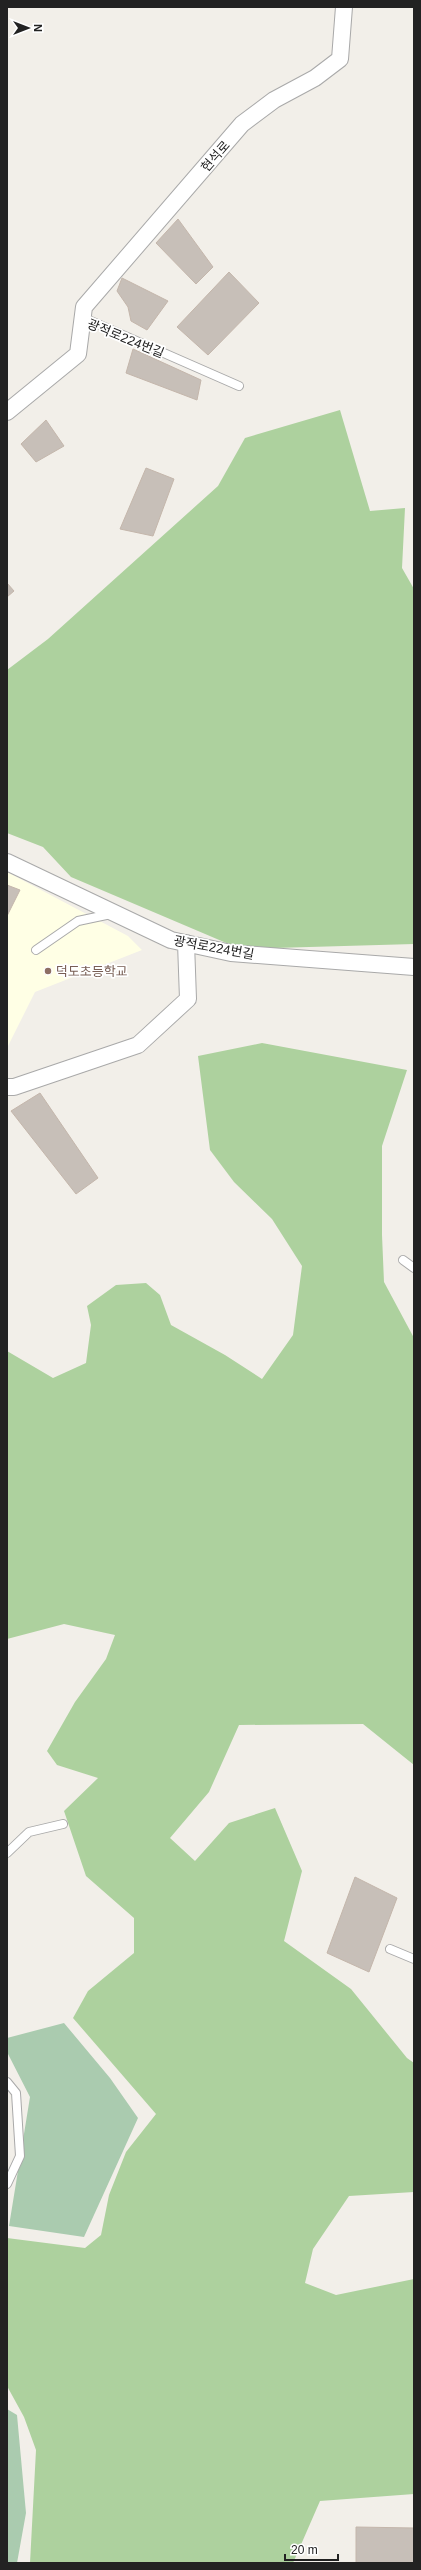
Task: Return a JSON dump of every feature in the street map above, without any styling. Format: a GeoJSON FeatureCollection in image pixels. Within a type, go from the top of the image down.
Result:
{"type":"FeatureCollection","features":[{"type":"Feature","properties":{"kind":"street","name":"현석로"},"geometry":{"type":"LineString","coordinates":[[84,318],[84,308],[242,124],[274,100],[315,78],[340,59],[344,7]]}},
{"type":"Feature","properties":{"kind":"street","name":"광적로224번길"},"geometry":{"type":"LineString","coordinates":[[7,412],[78,354],[84,318]]}},
{"type":"Feature","properties":{"kind":"street","name":"광적로224번길"},"geometry":{"type":"LineString","coordinates":[[7,862],[171,940],[231,953],[414,967]]}},
{"type":"Feature","properties":{"kind":"street"},"geometry":{"type":"LineString","coordinates":[[7,1087],[14,1087],[138,1045],[188,999],[186,943]]}},
{"type":"Feature","properties":{"kind":"lane","name":"광적로224번길"},"geometry":{"type":"LineString","coordinates":[[84,318],[239,386]]}},
{"type":"Feature","properties":{"kind":"lane"},"geometry":{"type":"LineString","coordinates":[[36,950],[78,921],[114,913]]}},
{"type":"Feature","properties":{"kind":"lane"},"geometry":{"type":"LineString","coordinates":[[403,1260],[414,1268]]}},
{"type":"Feature","properties":{"kind":"lane"},"geometry":{"type":"LineString","coordinates":[[7,1853],[29,1832],[63,1824]]}},
{"type":"Feature","properties":{"kind":"lane"},"geometry":{"type":"LineString","coordinates":[[390,1949],[414,1959]]}},
{"type":"Feature","properties":{"kind":"lane"},"geometry":{"type":"LineString","coordinates":[[7,2082],[16,2093],[20,2156],[7,2184]]}},
{"type":"Feature","properties":{"kind":"shaded area","name":"덕도초등학교"},"geometry":{"type":"Polygon","coordinates":[[[7,872],[128,936],[142,950],[35,992],[7,1048],[7,872]]]}},
{"type":"Feature","properties":{"kind":"shaded area"},"geometry":{"type":"Polygon","coordinates":[[[64,2023],[110,2078],[138,2118],[84,2237],[9,2226],[30,2097],[7,2052],[7,2038],[64,2023]]]}},
{"type":"Feature","properties":{"kind":"shaded area"},"geometry":{"type":"Polygon","coordinates":[[[7,2409],[17,2415],[26,2513],[17,2563],[7,2563],[7,2409]]]}},
{"type":"Feature","properties":{"kind":"green space"},"geometry":{"type":"Polygon","coordinates":[[[340,410],[370,511],[405,508],[402,568],[414,589],[414,944],[274,948],[231,945],[71,877],[43,847],[7,833],[7,670],[48,639],[218,486],[245,438],[340,410]]]}},
{"type":"Feature","properties":{"kind":"green space"},"geometry":{"type":"Polygon","coordinates":[[[262,1043],[407,1070],[382,1146],[382,1235],[384,1282],[414,1338],[414,1765],[363,1724],[239,1725],[209,1792],[170,1838],[195,1861],[229,1823],[275,1808],[302,1871],[284,1941],[351,1989],[407,2058],[414,2063],[414,2192],[349,2196],[313,2249],[305,2283],[336,2295],[414,2279],[414,2494],[320,2501],[293,2563],[30,2563],[36,2450],[24,2417],[7,2386],[7,2238],[85,2248],[101,2235],[109,2195],[126,2152],[156,2114],[73,2018],[88,1991],[134,1953],[134,1918],[86,1876],[64,1811],[98,1778],[57,1765],[47,1751],[75,1702],[106,1659],[115,1635],[64,1624],[7,1639],[7,1351],[53,1378],[86,1363],[91,1325],[87,1306],[116,1285],[146,1283],[160,1295],[171,1325],[225,1355],[262,1379],[293,1335],[302,1266],[272,1219],[234,1182],[210,1150],[198,1056],[262,1043]]]}},
{"type":"Feature","properties":{"kind":"building"},"geometry":{"type":"Polygon","coordinates":[[[178,219],[213,267],[196,284],[156,243],[178,219]]]}},
{"type":"Feature","properties":{"kind":"building"},"geometry":{"type":"Polygon","coordinates":[[[229,272],[259,303],[208,355],[177,327],[229,272]]]}},
{"type":"Feature","properties":{"kind":"building"},"geometry":{"type":"Polygon","coordinates":[[[122,278],[168,301],[147,330],[131,321],[128,307],[117,291],[122,278]]]}},
{"type":"Feature","properties":{"kind":"building"},"geometry":{"type":"Polygon","coordinates":[[[133,349],[201,380],[197,400],[126,373],[133,349]]]}},
{"type":"Feature","properties":{"kind":"building"},"geometry":{"type":"Polygon","coordinates":[[[46,420],[64,446],[36,462],[21,444],[46,420]]]}},
{"type":"Feature","properties":{"kind":"building"},"geometry":{"type":"Polygon","coordinates":[[[146,468],[174,479],[153,536],[120,529],[146,468]]]}},
{"type":"Feature","properties":{"kind":"building"},"geometry":{"type":"Polygon","coordinates":[[[7,583],[14,591],[7,597],[7,583]]]}},
{"type":"Feature","properties":{"kind":"building"},"geometry":{"type":"Polygon","coordinates":[[[7,885],[20,890],[7,916],[7,885]]]}},
{"type":"Feature","properties":{"kind":"building"},"geometry":{"type":"Polygon","coordinates":[[[40,1093],[98,1178],[76,1194],[11,1111],[40,1093]]]}},
{"type":"Feature","properties":{"kind":"building"},"geometry":{"type":"Polygon","coordinates":[[[355,1877],[397,1898],[369,1972],[327,1953],[355,1877]]]}},
{"type":"Feature","properties":{"kind":"building"},"geometry":{"type":"Polygon","coordinates":[[[356,2527],[414,2528],[414,2563],[356,2563],[356,2527]]]}},
{"type":"Feature","properties":{"kind":"place","name":"덕도초등학교"},"geometry":{"type":"Point","coordinates":[48,971]}}]}
